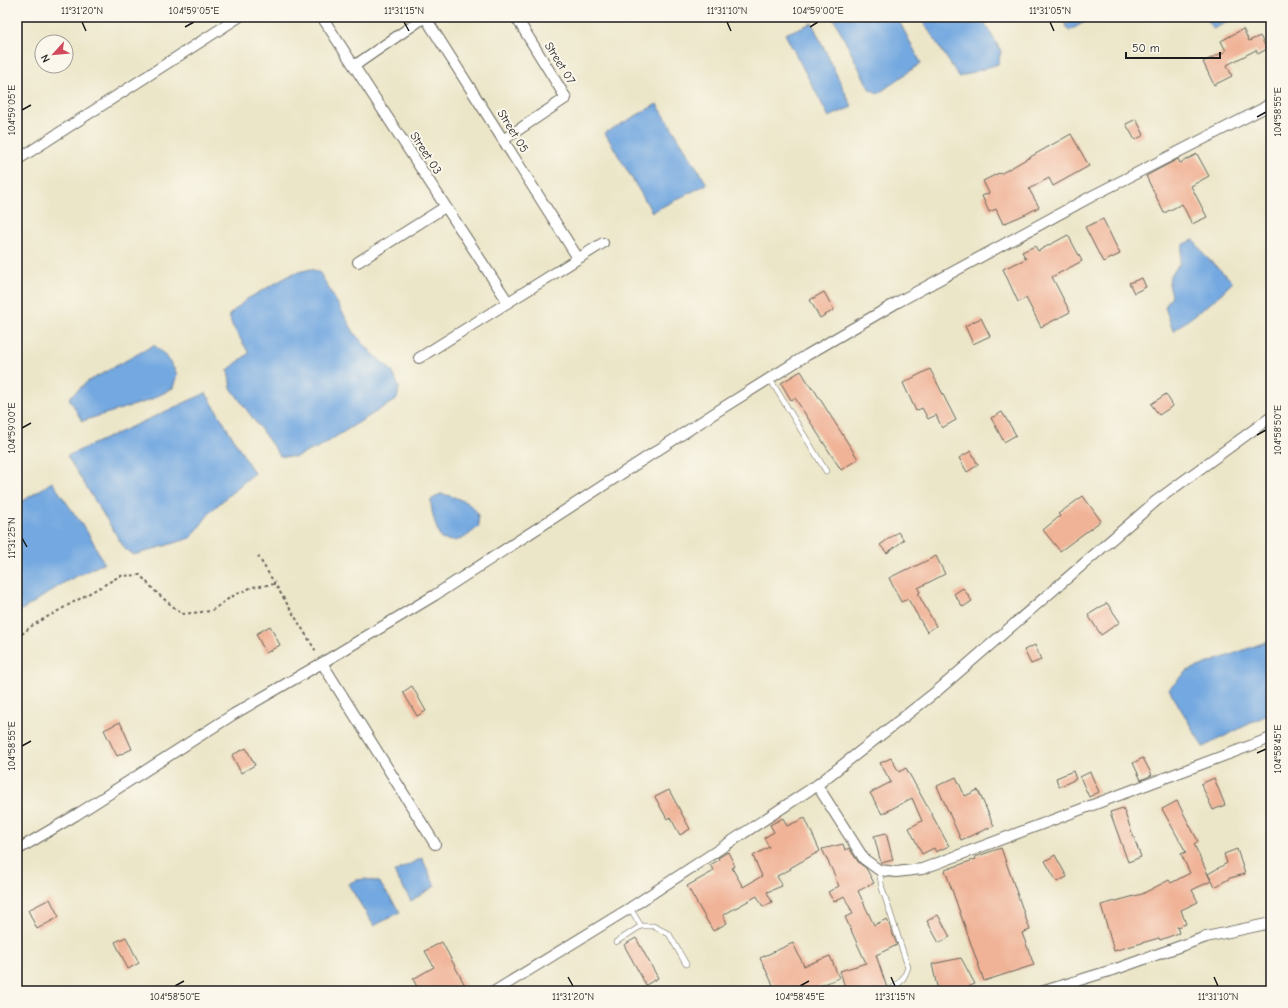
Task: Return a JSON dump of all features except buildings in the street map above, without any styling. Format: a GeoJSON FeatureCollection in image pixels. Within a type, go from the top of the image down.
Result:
{"type":"FeatureCollection","features":[{"type":"Feature","properties":{"kind":"street"},"geometry":{"type":"LineString","coordinates":[[17,160],[239,17]]}},
{"type":"Feature","properties":{"kind":"street","name":"Street 03"},"geometry":{"type":"LineString","coordinates":[[322,17],[508,302]]}},
{"type":"Feature","properties":{"kind":"street"},"geometry":{"type":"LineString","coordinates":[[354,66],[425,17]]}},
{"type":"Feature","properties":{"kind":"street","name":"Street 05"},"geometry":{"type":"LineString","coordinates":[[425,17],[578,258]]}},
{"type":"Feature","properties":{"kind":"street","name":"Street 07"},"geometry":{"type":"LineString","coordinates":[[503,140],[566,98],[516,17]]}},
{"type":"Feature","properties":{"kind":"street"},"geometry":{"type":"LineString","coordinates":[[17,850],[234,714],[436,595],[717,411],[807,355],[905,298],[1094,195],[1271,103]]}},
{"type":"Feature","properties":{"kind":"street"},"geometry":{"type":"LineString","coordinates":[[358,262],[445,207]]}},
{"type":"Feature","properties":{"kind":"street"},"geometry":{"type":"LineString","coordinates":[[419,358],[603,243]]}},
{"type":"Feature","properties":{"kind":"street"},"geometry":{"type":"LineString","coordinates":[[495,991],[630,908],[817,785],[937,691],[1156,501],[1271,417]]}},
{"type":"Feature","properties":{"kind":"street"},"geometry":{"type":"LineString","coordinates":[[322,663],[434,844]]}},
{"type":"Feature","properties":{"kind":"street"},"geometry":{"type":"LineString","coordinates":[[817,785],[864,859],[879,870],[896,872],[922,869],[1271,738]]}},
{"type":"Feature","properties":{"kind":"street"},"geometry":{"type":"LineString","coordinates":[[1044,991],[1120,968],[1206,937],[1271,923]]}},
{"type":"Feature","properties":{"kind":"lane"},"geometry":{"type":"LineString","coordinates":[[770,379],[826,471]]}},
{"type":"Feature","properties":{"kind":"lane"},"geometry":{"type":"LineString","coordinates":[[879,870],[882,888],[908,967],[905,977],[898,985],[890,990]]}},
{"type":"Feature","properties":{"kind":"lane"},"geometry":{"type":"LineString","coordinates":[[630,908],[641,926]]}},
{"type":"Feature","properties":{"kind":"lane"},"geometry":{"type":"LineString","coordinates":[[616,942],[641,926],[653,926],[669,934],[686,964]]}},
{"type":"Feature","properties":{"kind":"path"},"geometry":{"type":"LineString","coordinates":[[258,556],[322,663]]}},
{"type":"Feature","properties":{"kind":"path"},"geometry":{"type":"LineString","coordinates":[[17,638],[33,625],[120,576],[140,575],[158,594],[182,614],[211,611],[231,597],[252,587],[275,584]]}},
{"type":"Feature","properties":{"kind":"water"},"geometry":{"type":"Polygon","coordinates":[[[833,17],[897,17],[921,63],[879,93],[870,90],[833,17]]]}},
{"type":"Feature","properties":{"kind":"water"},"geometry":{"type":"Polygon","coordinates":[[[920,17],[981,17],[1001,51],[998,64],[959,77],[920,17]]]}},
{"type":"Feature","properties":{"kind":"water"},"geometry":{"type":"Polygon","coordinates":[[[1061,17],[1093,17],[1069,31],[1061,17]]]}},
{"type":"Feature","properties":{"kind":"water"},"geometry":{"type":"Polygon","coordinates":[[[1205,17],[1238,17],[1213,29],[1205,17]]]}},
{"type":"Feature","properties":{"kind":"water"},"geometry":{"type":"Polygon","coordinates":[[[812,23],[852,107],[829,117],[785,34],[812,23]]]}},
{"type":"Feature","properties":{"kind":"water"},"geometry":{"type":"Polygon","coordinates":[[[657,104],[707,184],[652,212],[605,133],[657,104]]]}},
{"type":"Feature","properties":{"kind":"water"},"geometry":{"type":"Polygon","coordinates":[[[1194,240],[1204,255],[1233,282],[1212,302],[1173,331],[1165,307],[1172,295],[1169,284],[1170,276],[1179,265],[1183,245],[1194,240]]]}},
{"type":"Feature","properties":{"kind":"water"},"geometry":{"type":"Polygon","coordinates":[[[311,269],[320,273],[355,334],[372,353],[392,371],[399,387],[397,399],[319,447],[295,457],[280,456],[231,388],[228,370],[249,353],[232,325],[229,315],[247,299],[294,273],[311,269]]]}},
{"type":"Feature","properties":{"kind":"water"},"geometry":{"type":"Polygon","coordinates":[[[154,345],[167,357],[177,374],[173,388],[148,401],[82,421],[69,398],[87,382],[154,345]]]}},
{"type":"Feature","properties":{"kind":"water"},"geometry":{"type":"Polygon","coordinates":[[[206,393],[254,473],[211,511],[191,538],[134,555],[125,549],[67,456],[206,393]]]}},
{"type":"Feature","properties":{"kind":"water"},"geometry":{"type":"Polygon","coordinates":[[[52,482],[90,536],[104,563],[65,582],[17,612],[17,505],[52,482]]]}},
{"type":"Feature","properties":{"kind":"water"},"geometry":{"type":"Polygon","coordinates":[[[440,494],[462,500],[472,507],[478,516],[479,526],[462,539],[453,541],[441,539],[431,505],[431,500],[440,494]]]}},
{"type":"Feature","properties":{"kind":"water"},"geometry":{"type":"Polygon","coordinates":[[[1271,640],[1271,713],[1203,747],[1169,689],[1187,671],[1271,640]]]}},
{"type":"Feature","properties":{"kind":"water"},"geometry":{"type":"Polygon","coordinates":[[[422,858],[435,886],[411,901],[394,872],[422,858]]]}},
{"type":"Feature","properties":{"kind":"water"},"geometry":{"type":"Polygon","coordinates":[[[365,879],[379,882],[400,912],[374,926],[348,884],[356,880],[365,879]]]}}]}
